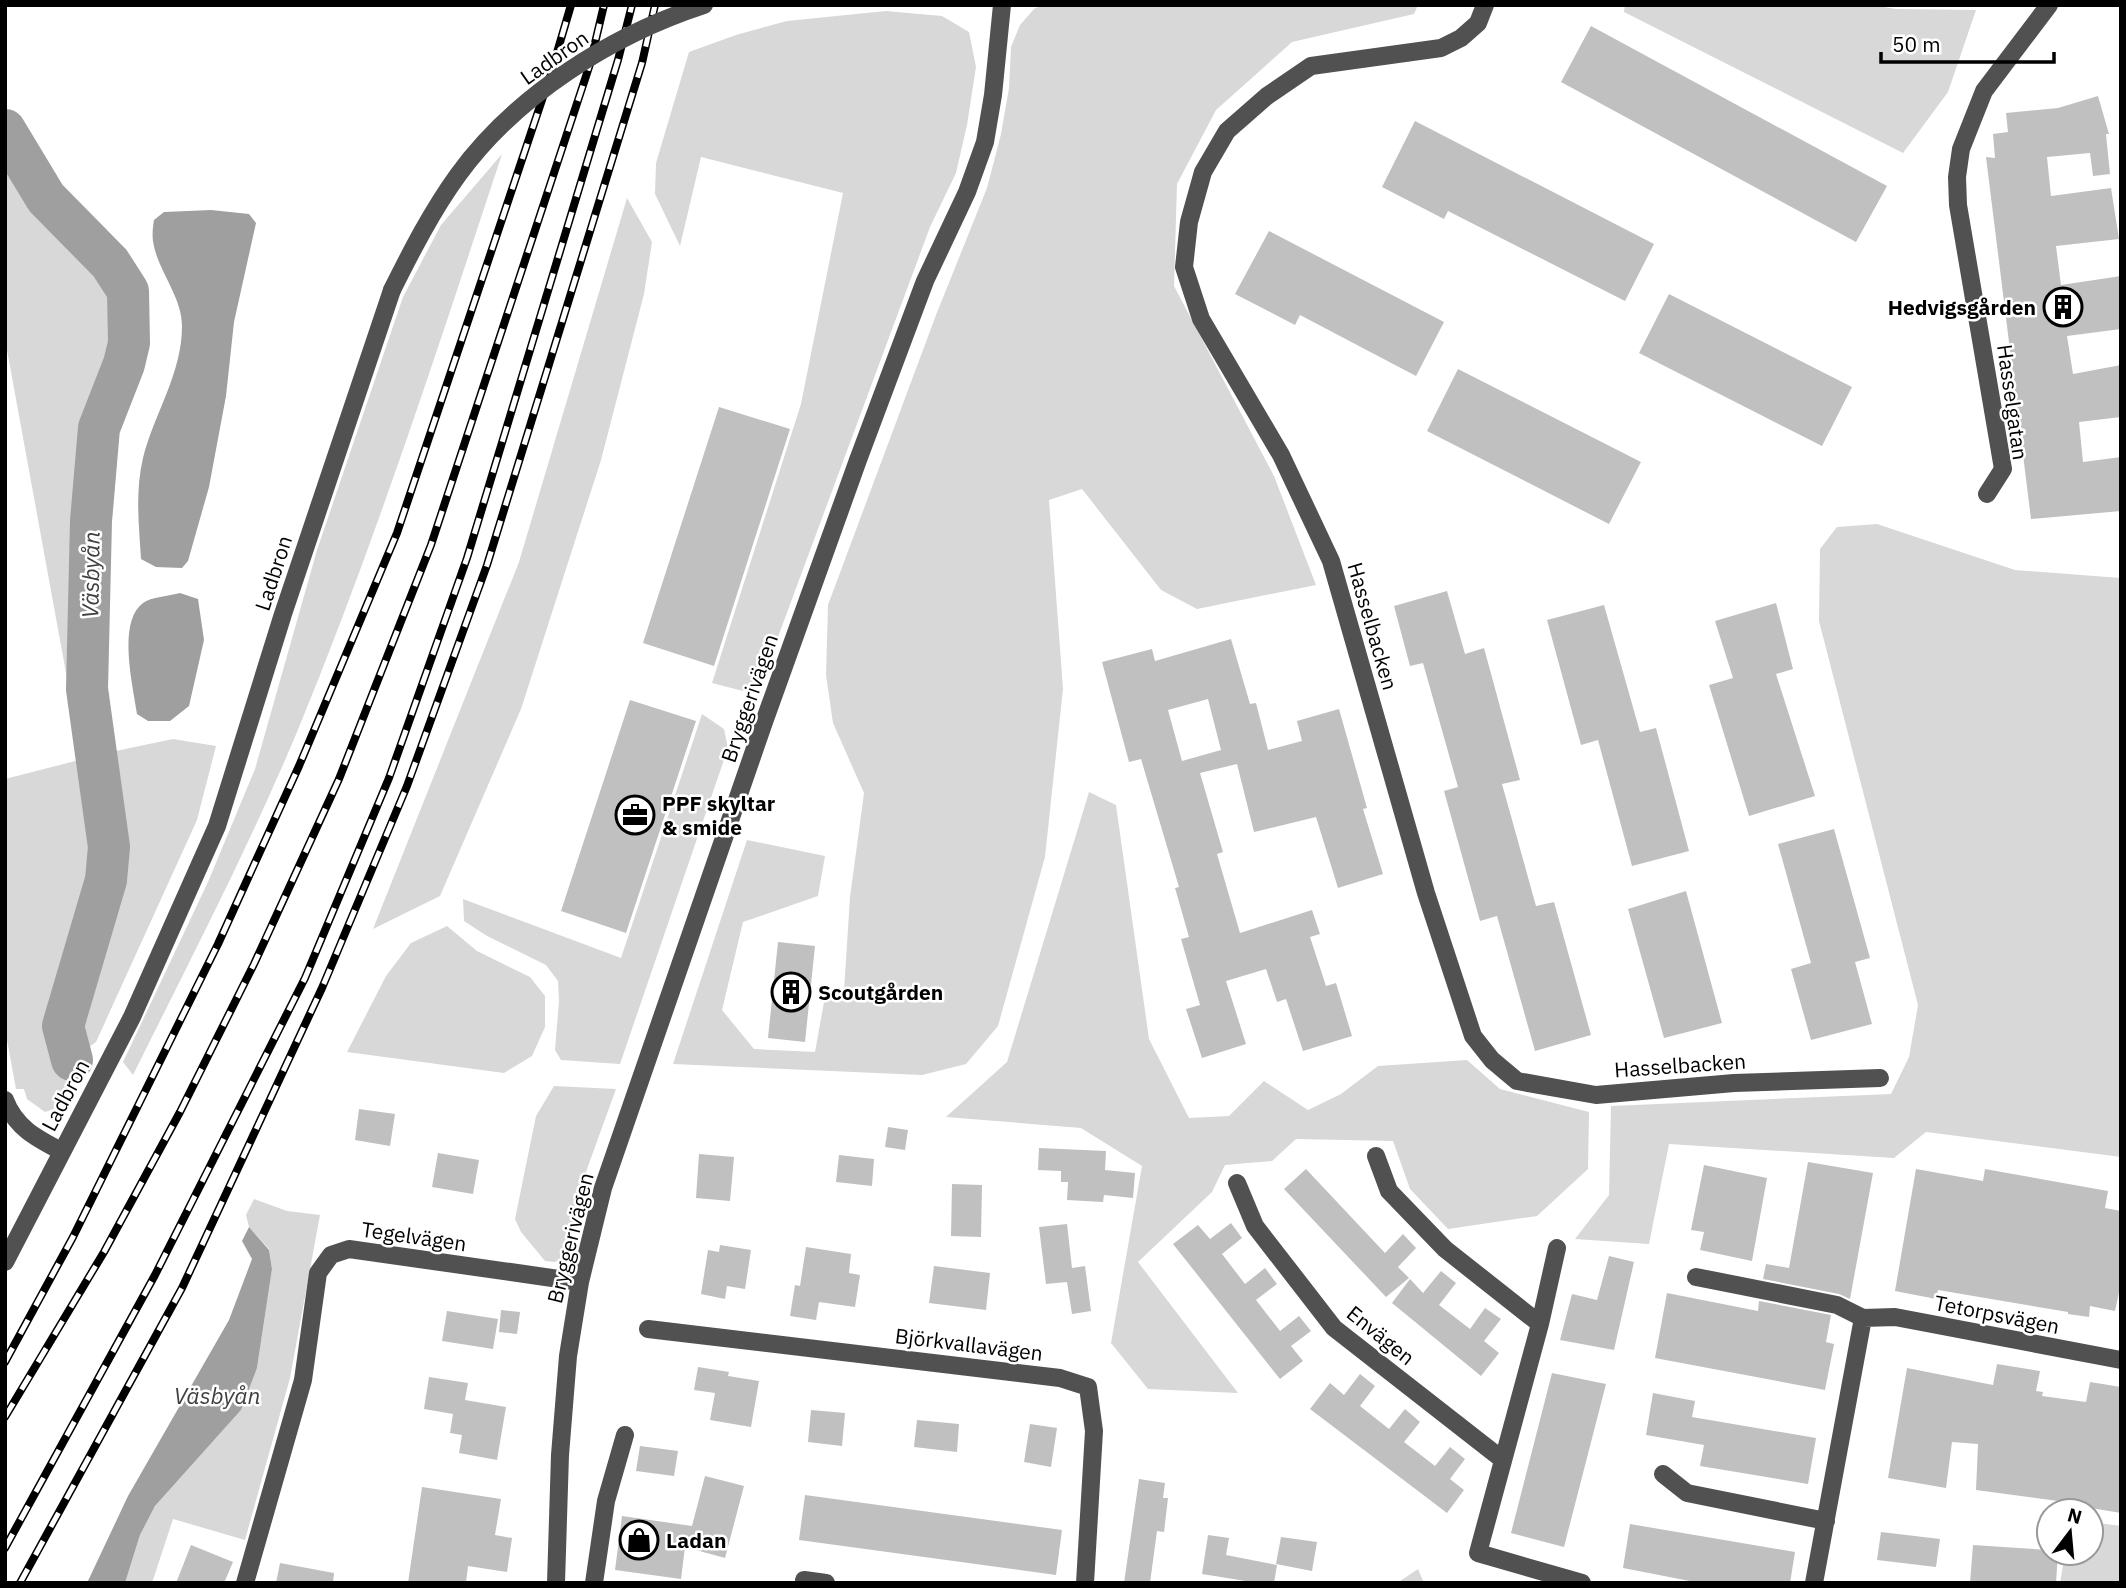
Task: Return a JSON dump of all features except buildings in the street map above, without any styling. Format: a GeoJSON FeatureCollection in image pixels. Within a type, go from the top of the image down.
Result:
{"type":"FeatureCollection","features":[{"type":"Feature","properties":{"kind":"street","name":"Ladbron"},"geometry":{"type":"LineString","coordinates":[[5,1262],[132,1017],[217,827],[283,614],[392,290],[428,219],[458,174],[483,144],[554,82],[600,51],[667,18],[704,5]]}},
{"type":"Feature","properties":{"kind":"street","name":"Bryggerivägen"},"geometry":{"type":"LineString","coordinates":[[556,1583],[560,1455],[568,1356],[580,1282],[603,1188],[772,698],[900,344],[925,281],[967,192],[985,142],[993,95],[1002,5]]}},
{"type":"Feature","properties":{"kind":"street","name":"Hasselbacken"},"geometry":{"type":"LineString","coordinates":[[1485,5],[1478,23],[1461,38],[1441,48],[1311,66],[1267,96],[1227,131],[1203,172],[1189,222],[1184,267],[1201,319],[1281,455],[1331,561],[1426,893],[1473,1036],[1492,1060],[1517,1081],[1596,1094],[1734,1083],[1880,1078]]}},
{"type":"Feature","properties":{"kind":"street","name":"Hasselgatan"},"geometry":{"type":"LineString","coordinates":[[1987,494],[2003,468],[1958,205],[1957,177],[1961,149],[1984,91],[2049,5]]}},
{"type":"Feature","properties":{"kind":"street"},"geometry":{"type":"LineString","coordinates":[[5,1100],[9,1111],[25,1132],[61,1151]]}},
{"type":"Feature","properties":{"kind":"street"},"geometry":{"type":"LineString","coordinates":[[1376,1156],[1389,1191],[1445,1249],[1539,1324]]}},
{"type":"Feature","properties":{"kind":"street","name":"Envägen"},"geometry":{"type":"LineString","coordinates":[[1237,1184],[1255,1226],[1334,1328],[1503,1460]]}},
{"type":"Feature","properties":{"kind":"street"},"geometry":{"type":"LineString","coordinates":[[1557,1248],[1478,1553],[1582,1583]]}},
{"type":"Feature","properties":{"kind":"street","name":"Tegelvägen"},"geometry":{"type":"LineString","coordinates":[[245,1583],[303,1380],[318,1273],[331,1255],[348,1249],[580,1282]]}},
{"type":"Feature","properties":{"kind":"street","name":"Tetorpsvägen"},"geometry":{"type":"LineString","coordinates":[[1696,1277],[1837,1305],[1863,1318],[1895,1317],[2121,1360]]}},
{"type":"Feature","properties":{"kind":"street"},"geometry":{"type":"LineString","coordinates":[[1814,1583],[1863,1318]]}},
{"type":"Feature","properties":{"kind":"street","name":"Björkvallavägen"},"geometry":{"type":"LineString","coordinates":[[648,1329],[1060,1378],[1088,1387],[1094,1431],[1085,1583]]}},
{"type":"Feature","properties":{"kind":"street"},"geometry":{"type":"LineString","coordinates":[[594,1583],[606,1501],[625,1435]]}},
{"type":"Feature","properties":{"kind":"street"},"geometry":{"type":"LineString","coordinates":[[1663,1474],[1687,1493],[1826,1521]]}},
{"type":"Feature","properties":{"kind":"street"},"geometry":{"type":"LineString","coordinates":[[804,1580],[825,1583]]}},
{"type":"Feature","properties":{"kind":"shaded area"},"geometry":{"type":"Polygon","coordinates":[[[1042,5],[1418,5],[1414,14],[1292,42],[1216,110],[1177,184],[1174,286],[1274,476],[1316,585],[1197,609],[1161,590],[1082,489],[1049,500],[1063,689],[1045,857],[998,1026],[966,1064],[922,1075],[673,1064],[747,840],[825,856],[818,896],[743,922],[722,1010],[754,1049],[815,1052],[826,991],[844,991],[850,897],[864,793],[833,723],[826,675],[828,605],[936,315],[987,188],[1009,88],[1011,47],[1020,25],[1034,9],[1042,5]]]}},
{"type":"Feature","properties":{"kind":"shaded area"},"geometry":{"type":"Polygon","coordinates":[[[1625,5],[1872,5],[1896,9],[1976,10],[1948,92],[1903,153],[1624,12],[1625,5]]]}},
{"type":"Feature","properties":{"kind":"shaded area"},"geometry":{"type":"Polygon","coordinates":[[[886,11],[942,16],[969,32],[976,67],[967,125],[956,173],[930,227],[762,680],[743,691],[712,683],[801,404],[843,193],[701,157],[680,246],[655,194],[656,163],[689,52],[787,21],[886,11]]]}},
{"type":"Feature","properties":{"kind":"shaded area"},"geometry":{"type":"Polygon","coordinates":[[[502,154],[405,445],[326,661],[259,819],[133,1075],[123,1062],[208,882],[255,769],[317,550],[403,297],[441,225],[502,154]]]}},
{"type":"Feature","properties":{"kind":"shaded area"},"geometry":{"type":"Polygon","coordinates":[[[5,159],[52,219],[106,269],[119,303],[116,346],[86,427],[77,654],[85,741],[79,744],[5,339],[5,159]]]}},
{"type":"Feature","properties":{"kind":"shaded area"},"geometry":{"type":"Polygon","coordinates":[[[627,198],[652,242],[644,294],[601,460],[521,709],[440,896],[373,929],[519,562],[627,198]]]}},
{"type":"Feature","properties":{"kind":"shaded area"},"geometry":{"type":"Polygon","coordinates":[[[1877,524],[2015,570],[2121,578],[2121,1157],[1926,1132],[1894,1158],[1669,1144],[1649,1244],[1575,1239],[1609,1195],[1611,1106],[1891,1094],[1909,1057],[1918,1005],[1819,621],[1820,549],[1837,527],[1877,524]]]}},
{"type":"Feature","properties":{"kind":"shaded area"},"geometry":{"type":"Polygon","coordinates":[[[702,714],[724,729],[728,748],[620,1064],[561,1060],[555,1050],[558,981],[546,965],[487,936],[464,921],[463,899],[621,958],[702,714]]]}},
{"type":"Feature","properties":{"kind":"shaded area"},"geometry":{"type":"Polygon","coordinates":[[[173,739],[216,746],[197,820],[96,1042],[85,1050],[74,1042],[88,972],[115,887],[119,823],[106,753],[173,739]]]}},
{"type":"Feature","properties":{"kind":"shaded area"},"geometry":{"type":"Polygon","coordinates":[[[83,759],[98,832],[96,875],[52,1026],[55,1057],[70,1078],[54,1109],[45,1112],[27,1099],[24,1089],[16,1089],[5,1029],[5,779],[83,759]]]}},
{"type":"Feature","properties":{"kind":"shaded area"},"geometry":{"type":"Polygon","coordinates":[[[1089,792],[1116,805],[1149,1039],[1189,1118],[1229,1116],[1264,1081],[1308,1110],[1341,1094],[1378,1066],[1467,1060],[1500,1089],[1589,1112],[1588,1169],[1537,1216],[1448,1229],[1410,1189],[1393,1141],[1296,1139],[1272,1161],[1225,1165],[1212,1192],[1138,1262],[1238,1393],[1148,1389],[1111,1343],[1142,1166],[1081,1128],[946,1117],[1007,1062],[1089,792]]]}},
{"type":"Feature","properties":{"kind":"shaded area"},"geometry":{"type":"Polygon","coordinates":[[[447,926],[477,951],[530,977],[545,996],[545,1027],[532,1056],[504,1073],[347,1052],[386,976],[411,943],[447,926]]]}},
{"type":"Feature","properties":{"kind":"shaded area"},"geometry":{"type":"Polygon","coordinates":[[[554,1086],[616,1089],[587,1169],[565,1256],[555,1262],[545,1261],[521,1232],[515,1219],[536,1116],[554,1086]]]}},
{"type":"Feature","properties":{"kind":"shaded area"},"geometry":{"type":"Polygon","coordinates":[[[254,1199],[287,1211],[320,1215],[290,1378],[245,1540],[173,1519],[152,1583],[125,1583],[140,1535],[155,1506],[241,1410],[257,1368],[272,1269],[269,1249],[249,1227],[246,1215],[254,1199]]]}},
{"type":"Feature","properties":{"kind":"shaded area"},"geometry":{"type":"Polygon","coordinates":[[[2105,1524],[2121,1526],[2121,1583],[2060,1583],[2063,1567],[2105,1567],[2105,1524]]]}},
{"type":"Feature","properties":{"kind":"shaded area"},"geometry":{"type":"Polygon","coordinates":[[[1418,1569],[1424,1583],[1397,1583],[1418,1569]]]}},
{"type":"Feature","properties":{"kind":"water"},"geometry":{"type":"Polygon","coordinates":[[[211,210],[249,214],[256,223],[234,322],[226,396],[209,487],[188,561],[182,568],[156,567],[141,559],[139,483],[148,442],[173,377],[181,344],[182,326],[178,304],[155,252],[154,220],[164,212],[211,210]]]}},
{"type":"Feature","properties":{"kind":"water"},"geometry":{"type":"Polygon","coordinates":[[[180,593],[198,599],[204,640],[189,706],[170,721],[148,721],[137,714],[130,672],[131,624],[135,612],[146,601],[180,593]]]}},
{"type":"Feature","properties":{"kind":"water","name":"Väsbyån"},"geometry":{"type":"Polygon","coordinates":[[[249,1227],[269,1250],[272,1269],[257,1368],[241,1410],[155,1506],[140,1535],[125,1583],[87,1583],[128,1496],[229,1320],[252,1259],[242,1241],[249,1227]]]}},
{"type":"Feature","properties":{"kind":"waterway","name":"Väsbyån"},"geometry":{"type":"LineString","coordinates":[[5,130],[46,198],[110,263],[128,291],[129,343],[124,364],[99,428],[91,521],[87,689],[109,847],[106,880],[63,1026],[72,1060]]}},
{"type":"Feature","properties":{"kind":"railway"},"geometry":{"type":"LineString","coordinates":[[5,1362],[73,1237],[218,944],[299,766],[397,533],[551,73],[571,5]]}},
{"type":"Feature","properties":{"kind":"railway"},"geometry":{"type":"LineString","coordinates":[[5,1417],[104,1252],[180,1112],[254,964],[339,779],[431,545],[590,64],[604,5]]}},
{"type":"Feature","properties":{"kind":"railway"},"geometry":{"type":"LineString","coordinates":[[5,1548],[155,1275],[305,978],[389,778],[467,558],[618,60],[632,5]]}},
{"type":"Feature","properties":{"kind":"railway"},"geometry":{"type":"LineString","coordinates":[[20,1583],[182,1288],[322,988],[407,786],[487,565],[642,63],[655,5]]}},
{"type":"Feature","properties":{"kind":"place","name":"Hedvigsgården"},"geometry":{"type":"Point","coordinates":[2063,307]}},
{"type":"Feature","properties":{"kind":"place","name":"PPF skyltar & smide"},"geometry":{"type":"Point","coordinates":[635,815]}},
{"type":"Feature","properties":{"kind":"place","name":"Scoutgården"},"geometry":{"type":"Point","coordinates":[791,992]}},
{"type":"Feature","properties":{"kind":"place","name":"Ladan"},"geometry":{"type":"Point","coordinates":[639,1540]}}]}
